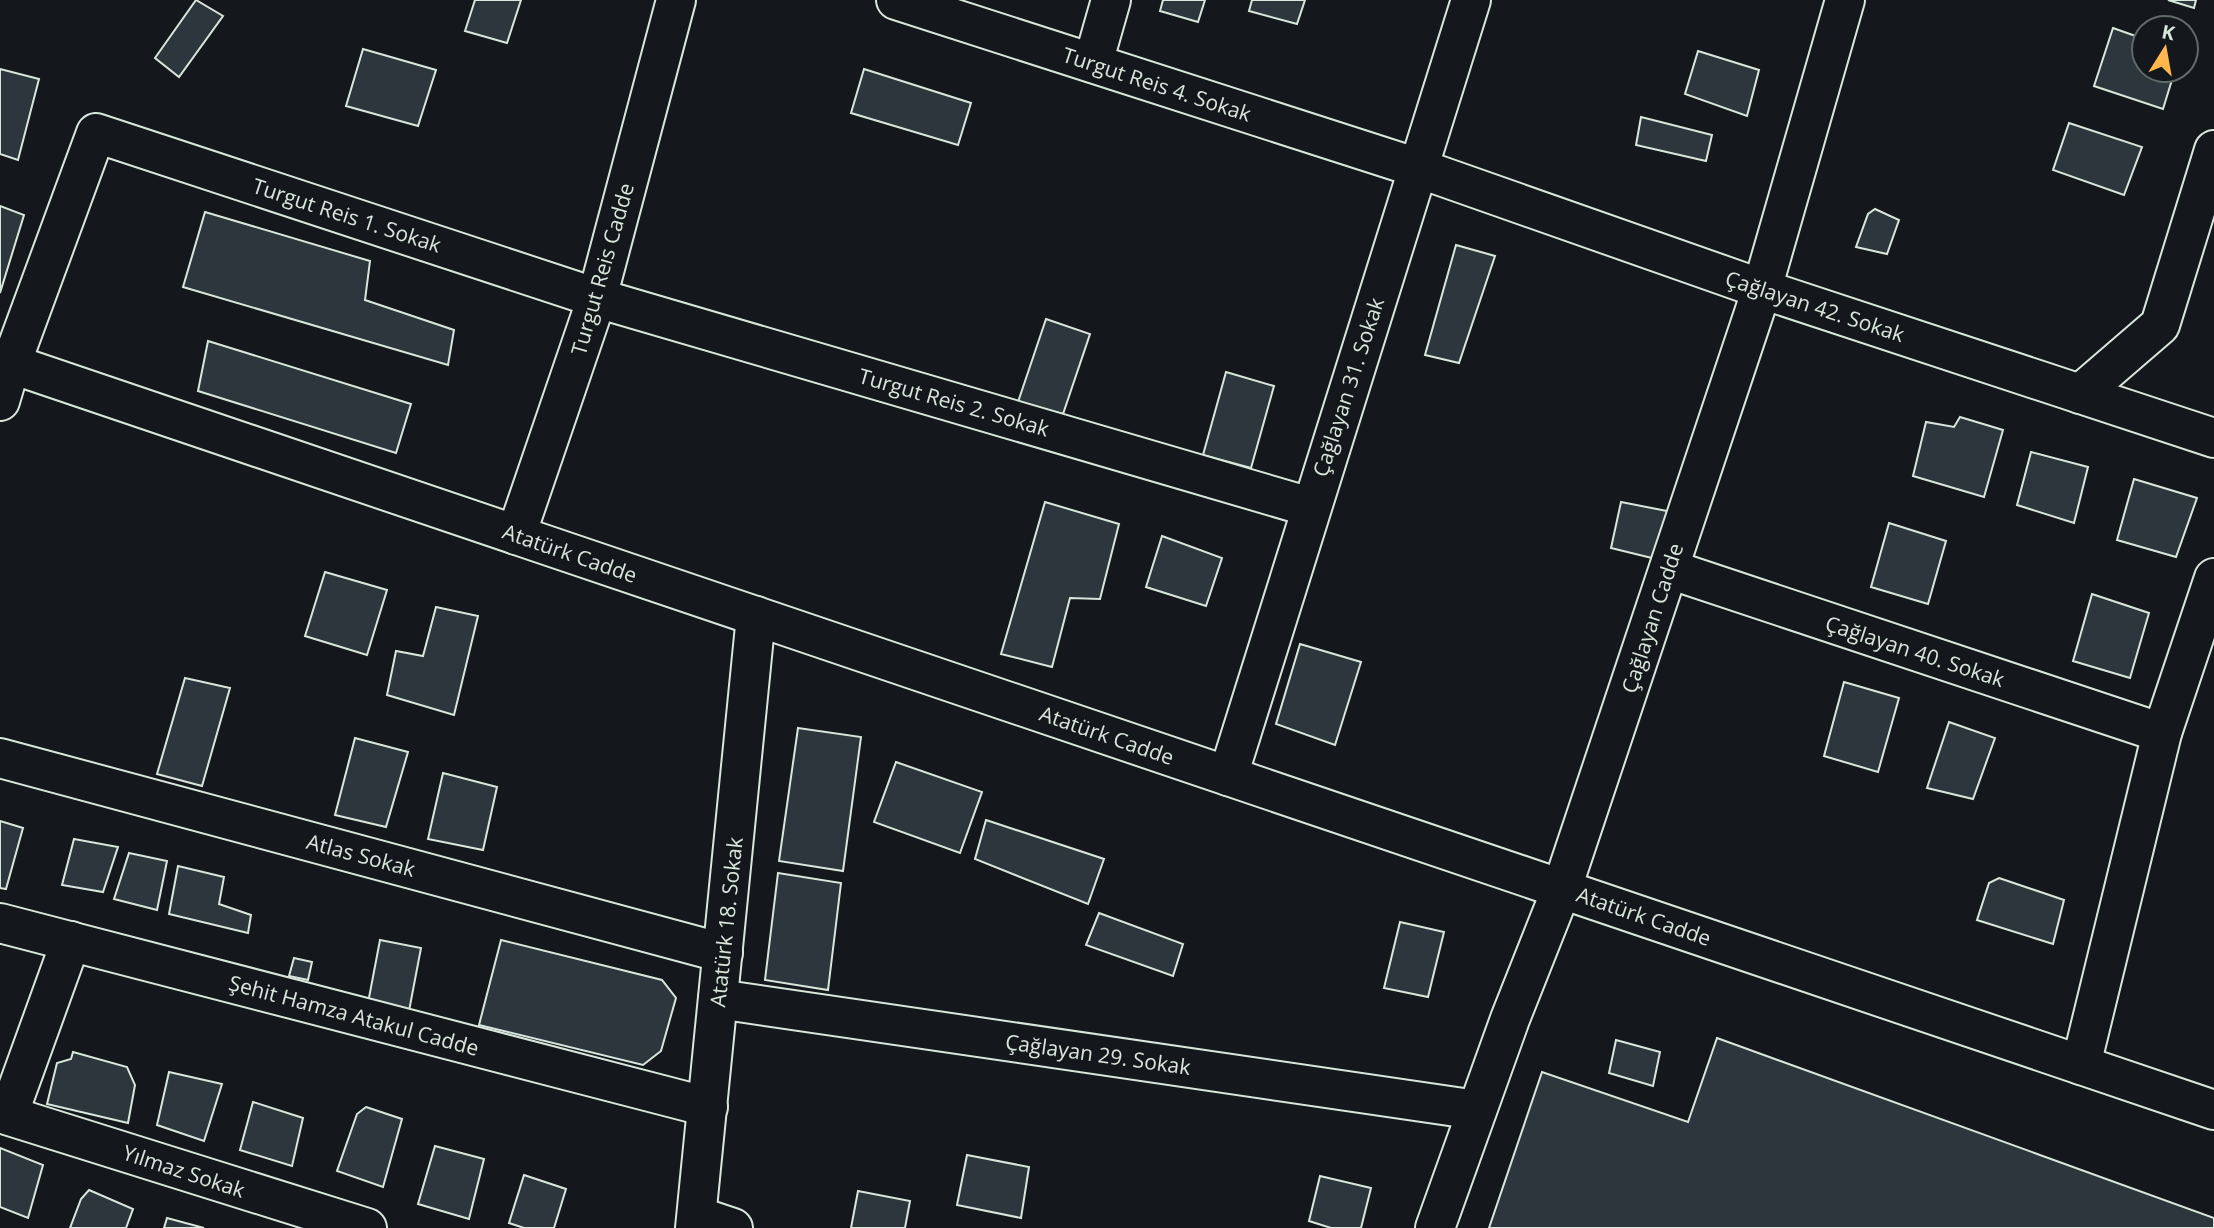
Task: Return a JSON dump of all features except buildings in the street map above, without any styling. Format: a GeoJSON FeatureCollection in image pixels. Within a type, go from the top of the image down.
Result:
{"type":"FeatureCollection","features":[{"type":"Feature","properties":{"kind":"street","name":"Turgut Reis Cadde"},"geometry":{"type":"LineString","coordinates":[[516,535],[597,298],[676,0]]}},
{"type":"Feature","properties":{"kind":"street","name":"Turgut Reis 4. Sokak"},"geometry":{"type":"LineString","coordinates":[[896,0],[1418,168]]}},
{"type":"Feature","properties":{"kind":"street"},"geometry":{"type":"LineString","coordinates":[[1093,63],[1111,0]]}},
{"type":"Feature","properties":{"kind":"street","name":"Çağlayan 31. Sokak"},"geometry":{"type":"LineString","coordinates":[[1228,776],[1310,507],[1471,0]]}},
{"type":"Feature","properties":{"kind":"street","name":"Çağlayan Cadde"},"geometry":{"type":"LineString","coordinates":[[1435,1228],[1562,888],[1669,569],[1762,289],[1845,0]]}},
{"type":"Feature","properties":{"kind":"street","name":"Turgut Reis 1. Sokak"},"geometry":{"type":"LineString","coordinates":[[5,362],[96,133],[597,298]]}},
{"type":"Feature","properties":{"kind":"street"},"geometry":{"type":"LineString","coordinates":[[2080,394],[2160,325],[2214,150]]}},
{"type":"Feature","properties":{"kind":"street","name":"Çağlayan 42. Sokak"},"geometry":{"type":"LineString","coordinates":[[1418,168],[1762,289],[2214,438]]}},
{"type":"Feature","properties":{"kind":"street","name":"Turgut Reis 2. Sokak"},"geometry":{"type":"LineString","coordinates":[[597,298],[1310,507]]}},
{"type":"Feature","properties":{"kind":"street"},"geometry":{"type":"LineString","coordinates":[[0,401],[5,362]]}},
{"type":"Feature","properties":{"kind":"street","name":"Atatürk Cadde"},"geometry":{"type":"LineString","coordinates":[[5,362],[2214,1110]]}},
{"type":"Feature","properties":{"kind":"street","name":"Çağlayan 40. Sokak"},"geometry":{"type":"LineString","coordinates":[[1669,569],[2162,733]]}},
{"type":"Feature","properties":{"kind":"street"},"geometry":{"type":"LineString","coordinates":[[2081,1065],[2162,733],[2214,578]]}},
{"type":"Feature","properties":{"kind":"street","name":"Atatürk 18. Sokak"},"geometry":{"type":"LineString","coordinates":[[696,1222],[755,616]]}},
{"type":"Feature","properties":{"kind":"street","name":"Atlas Sokak"},"geometry":{"type":"LineString","coordinates":[[0,758],[723,953]]}},
{"type":"Feature","properties":{"kind":"street","name":"Şehit Hamza Atakul Cadde"},"geometry":{"type":"LineString","coordinates":[[0,923],[708,1107]]}},
{"type":"Feature","properties":{"kind":"street"},"geometry":{"type":"LineString","coordinates":[[4,1114],[71,942]]}},
{"type":"Feature","properties":{"kind":"street","name":"Çağlayan 29. Sokak"},"geometry":{"type":"LineString","coordinates":[[718,999],[1477,1110]]}},
{"type":"Feature","properties":{"kind":"street","name":"Yılmaz Sokak"},"geometry":{"type":"LineString","coordinates":[[4,1114],[367,1228]]}},
{"type":"Feature","properties":{"kind":"street"},"geometry":{"type":"LineString","coordinates":[[696,1222],[733,1228]]}}]}
